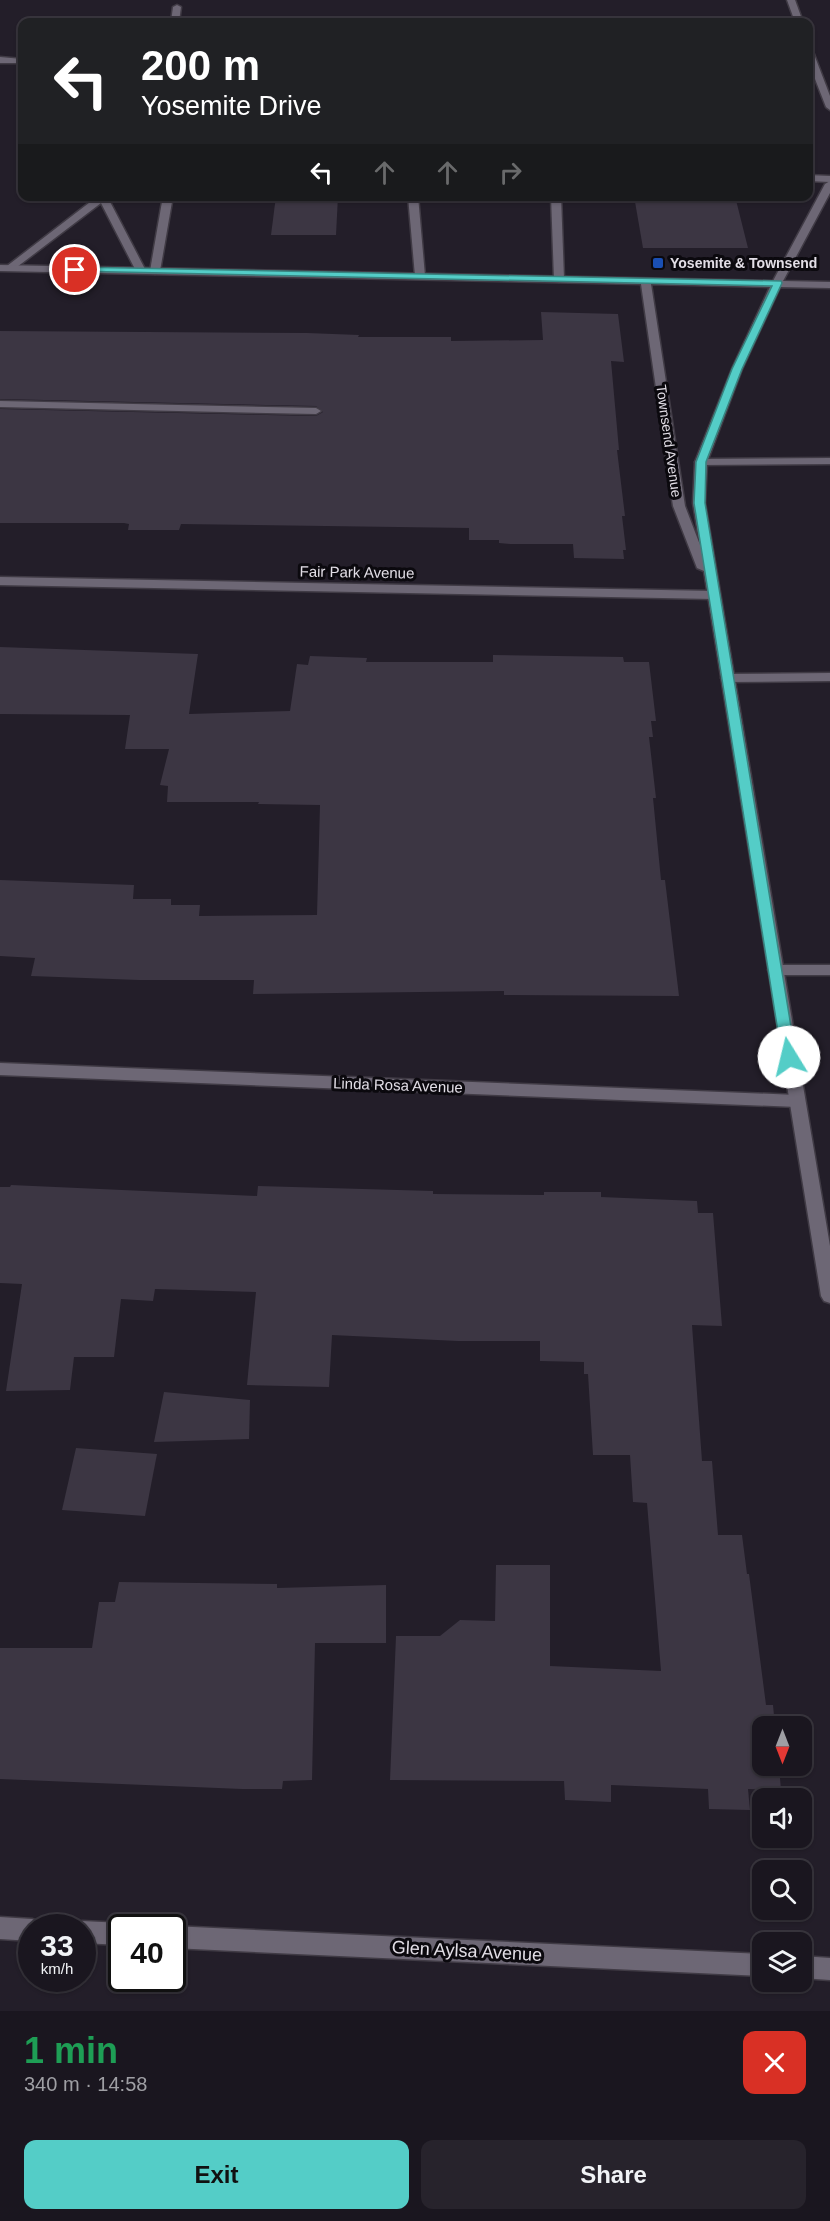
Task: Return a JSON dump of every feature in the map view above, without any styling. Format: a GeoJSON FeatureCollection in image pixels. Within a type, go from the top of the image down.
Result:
{"type":"FeatureCollection","features":[{"type":"Feature","properties":{"kind":"street"},"geometry":{"type":"LineString","coordinates":[[791,0],[798,18]]}},
{"type":"Feature","properties":{"kind":"street"},"geometry":{"type":"LineString","coordinates":[[176,18],[178,3]]}},
{"type":"Feature","properties":{"kind":"street"},"geometry":{"type":"LineString","coordinates":[[0,60],[18,62]]}},
{"type":"Feature","properties":{"kind":"street"},"geometry":{"type":"LineString","coordinates":[[813,62],[830,107]]}},
{"type":"Feature","properties":{"kind":"street"},"geometry":{"type":"LineString","coordinates":[[813,178],[830,179]]}},
{"type":"Feature","properties":{"kind":"street","name":"Townsend Avenue"},"geometry":{"type":"LineString","coordinates":[[830,184],[777,283],[737,369],[701,462],[699,503],[830,1296]]}},
{"type":"Feature","properties":{"kind":"street"},"geometry":{"type":"LineString","coordinates":[[5,268],[100,201]]}},
{"type":"Feature","properties":{"kind":"street"},"geometry":{"type":"LineString","coordinates":[[106,201],[141,271]]}},
{"type":"Feature","properties":{"kind":"street"},"geometry":{"type":"LineString","coordinates":[[155,271],[167,201]]}},
{"type":"Feature","properties":{"kind":"street"},"geometry":{"type":"LineString","coordinates":[[413,201],[420,276]]}},
{"type":"Feature","properties":{"kind":"street"},"geometry":{"type":"LineString","coordinates":[[556,201],[559,279]]}},
{"type":"Feature","properties":{"kind":"street"},"geometry":{"type":"LineString","coordinates":[[5,268],[830,285]]}},
{"type":"Feature","properties":{"kind":"street","name":"Townsend Avenue"},"geometry":{"type":"LineString","coordinates":[[646,281],[679,506],[713,595]]}},
{"type":"Feature","properties":{"kind":"street"},"geometry":{"type":"LineString","coordinates":[[0,404],[316,411]]}},
{"type":"Feature","properties":{"kind":"street"},"geometry":{"type":"LineString","coordinates":[[701,462],[830,461]]}},
{"type":"Feature","properties":{"kind":"street","name":"Fair Park Avenue"},"geometry":{"type":"LineString","coordinates":[[0,581],[713,595]]}},
{"type":"Feature","properties":{"kind":"street"},"geometry":{"type":"LineString","coordinates":[[727,678],[830,677]]}},
{"type":"Feature","properties":{"kind":"street"},"geometry":{"type":"LineString","coordinates":[[775,970],[830,969]]}},
{"type":"Feature","properties":{"kind":"street","name":"Linda Rosa Avenue"},"geometry":{"type":"LineString","coordinates":[[0,1069],[797,1101]]}},
{"type":"Feature","properties":{"kind":"street"},"geometry":{"type":"LineString","coordinates":[[0,1928],[18,1929]]}},
{"type":"Feature","properties":{"kind":"street","name":"Glen Aylsa Avenue"},"geometry":{"type":"LineString","coordinates":[[186,1938],[752,1965]]}},
{"type":"Feature","properties":{"kind":"street"},"geometry":{"type":"LineString","coordinates":[[812,1968],[830,1969]]}},
{"type":"Feature","properties":{"kind":"building"},"geometry":{"type":"Polygon","coordinates":[[[275,201],[338,201],[336,235],[271,235],[275,201]]]}},
{"type":"Feature","properties":{"kind":"building"},"geometry":{"type":"Polygon","coordinates":[[[635,201],[736,201],[748,248],[643,248],[635,201]]]}},
{"type":"Feature","properties":{"kind":"building"},"geometry":{"type":"Polygon","coordinates":[[[541,312],[618,314],[624,362],[611,361],[619,450],[617,450],[625,516],[622,516],[626,550],[623,550],[624,559],[574,558],[573,544],[510,544],[499,543],[499,540],[469,540],[469,528],[181,524],[179,530],[128,530],[129,524],[124,523],[0,523],[0,409],[316,416],[323,412],[316,406],[0,399],[0,331],[307,333],[359,335],[358,337],[451,337],[451,341],[543,340],[541,312]]]}},
{"type":"Feature","properties":{"kind":"building"},"geometry":{"type":"Polygon","coordinates":[[[0,647],[198,654],[189,714],[290,711],[297,664],[308,665],[310,656],[367,658],[366,662],[493,662],[493,655],[623,657],[624,662],[649,662],[656,721],[651,721],[653,737],[649,737],[656,798],[653,798],[661,880],[665,880],[679,996],[504,995],[504,991],[253,994],[254,980],[139,980],[31,976],[35,958],[0,956],[0,880],[134,885],[133,899],[171,899],[171,905],[200,905],[199,916],[317,915],[320,805],[258,804],[259,802],[167,802],[168,786],[160,785],[169,749],[125,749],[130,715],[0,714],[0,647]]]}},
{"type":"Feature","properties":{"kind":"building"},"geometry":{"type":"Polygon","coordinates":[[[11,1185],[257,1196],[258,1186],[433,1191],[433,1194],[544,1195],[544,1192],[601,1192],[601,1197],[697,1201],[698,1213],[713,1213],[722,1326],[692,1325],[702,1461],[712,1461],[718,1535],[742,1535],[766,1705],[773,1705],[774,1716],[752,1716],[752,1776],[780,1776],[781,1788],[748,1789],[750,1810],[709,1809],[708,1789],[611,1785],[611,1802],[565,1800],[564,1781],[390,1780],[396,1636],[440,1636],[460,1620],[495,1621],[496,1565],[550,1565],[550,1666],[661,1671],[647,1503],[633,1502],[630,1455],[593,1455],[588,1374],[584,1374],[584,1362],[540,1361],[540,1341],[458,1341],[332,1335],[329,1387],[247,1385],[256,1292],[155,1289],[153,1301],[121,1299],[114,1357],[74,1357],[70,1390],[6,1391],[22,1284],[0,1283],[0,1187],[11,1185]]]}},
{"type":"Feature","properties":{"kind":"building"},"geometry":{"type":"Polygon","coordinates":[[[164,1392],[250,1400],[249,1439],[154,1442],[164,1392]]]}},
{"type":"Feature","properties":{"kind":"building"},"geometry":{"type":"Polygon","coordinates":[[[76,1448],[157,1454],[145,1516],[62,1510],[76,1448]]]}},
{"type":"Feature","properties":{"kind":"building"},"geometry":{"type":"Polygon","coordinates":[[[119,1582],[277,1584],[277,1588],[386,1585],[386,1643],[315,1643],[312,1780],[283,1781],[282,1789],[242,1789],[0,1779],[0,1648],[92,1648],[99,1602],[115,1602],[119,1582]]]}},
{"type":"Feature","properties":{"kind":"place","name":"Yosemite & Townsend"},"geometry":{"type":"Point","coordinates":[658,263]}},
{"type":"Feature","properties":{"kind":"route"},"geometry":{"type":"LineString","coordinates":[[75,270],[777,283],[737,369],[701,462],[699,503],[789,1057]]}}]}
